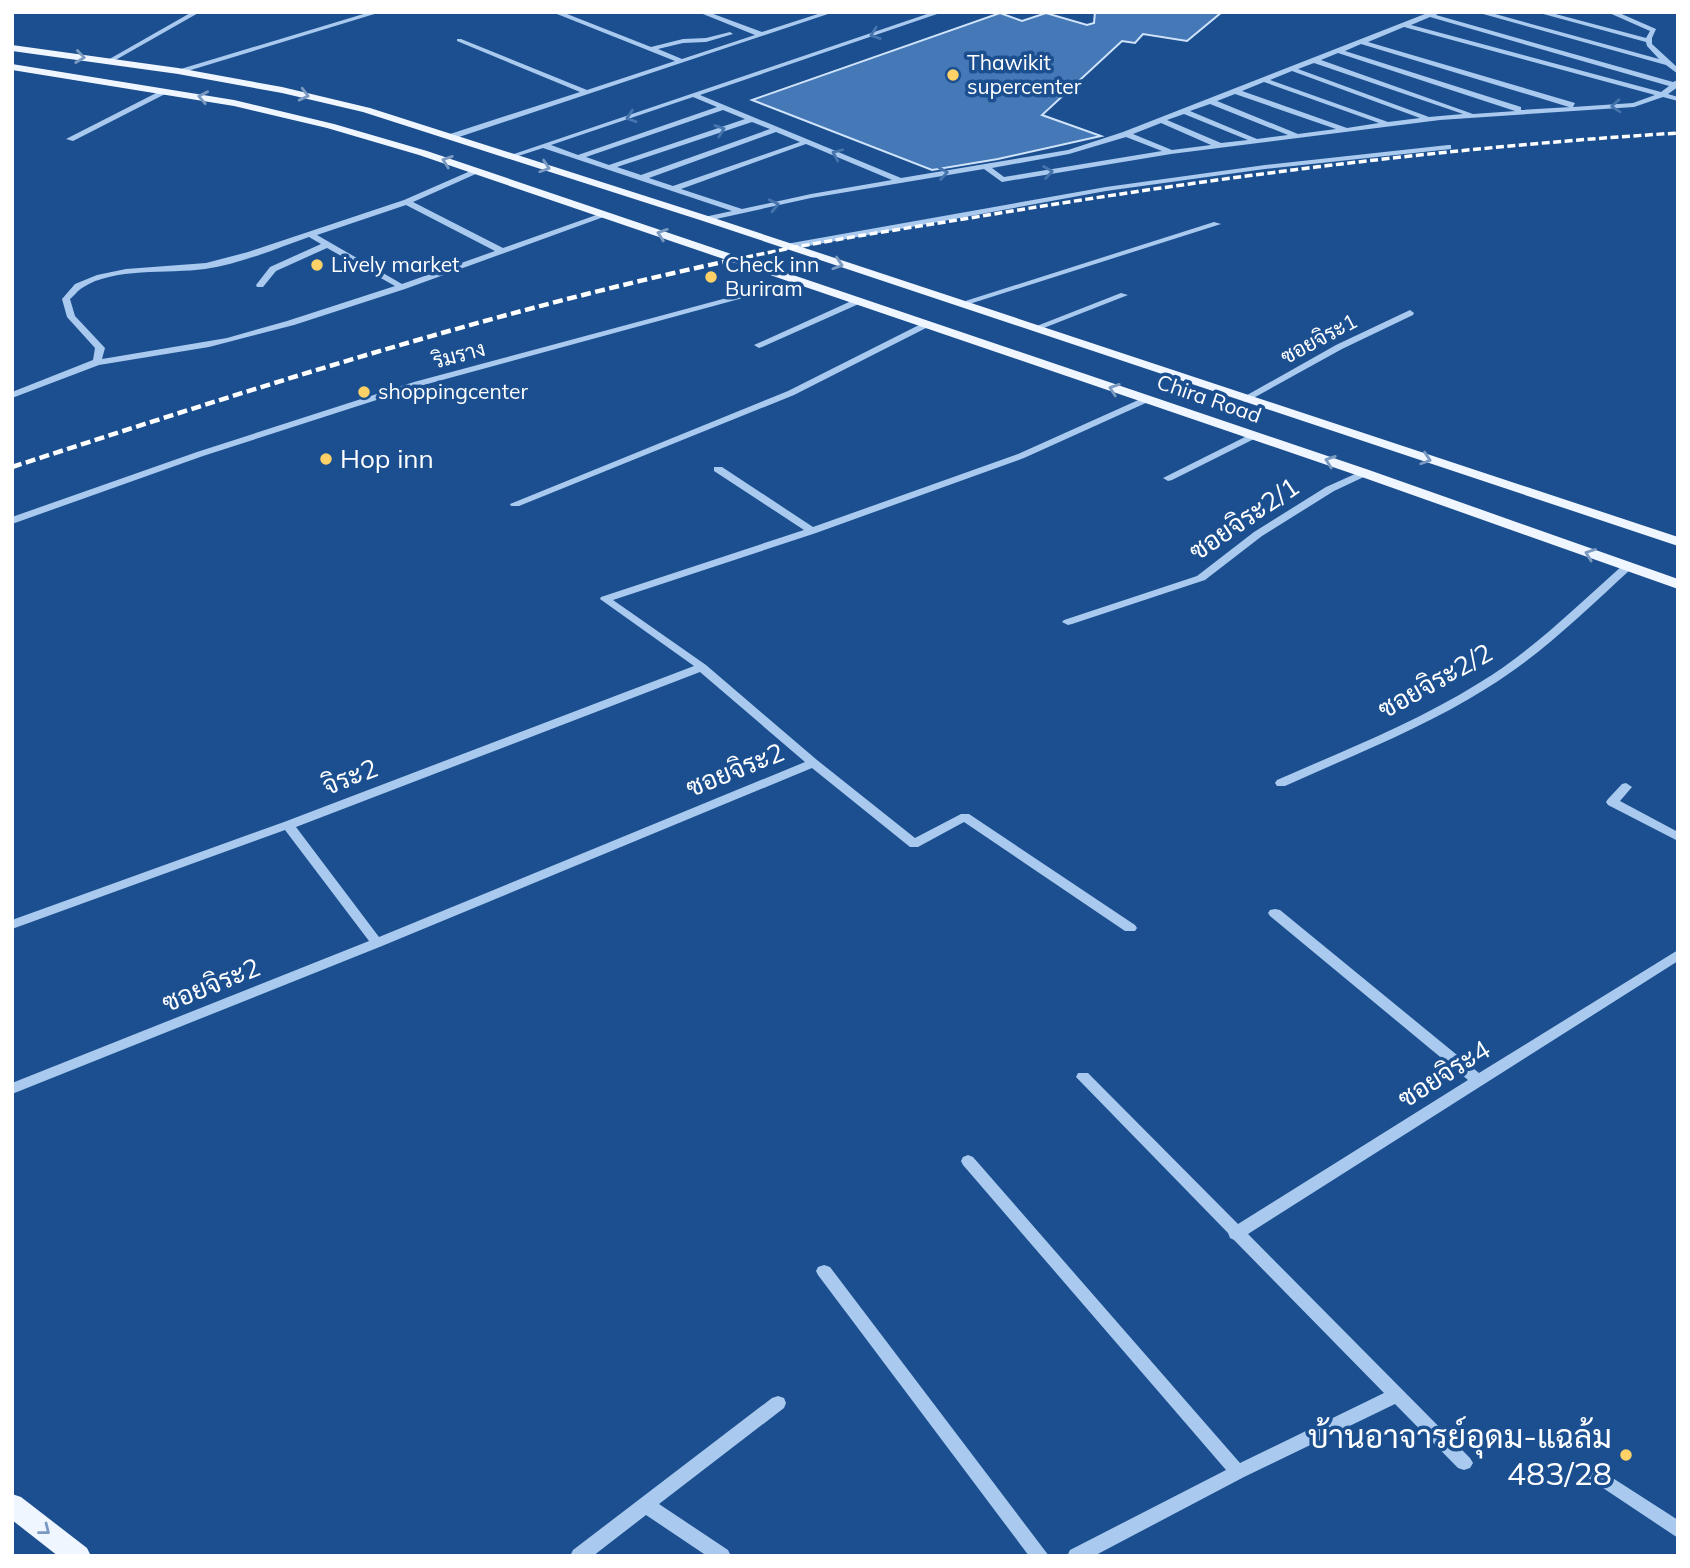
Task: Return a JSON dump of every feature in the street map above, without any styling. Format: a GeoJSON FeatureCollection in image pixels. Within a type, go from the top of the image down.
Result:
{"type":"FeatureCollection","features":[{"type":"Feature","properties":{"kind":"main road","name":"Chira Road"},"geometry":{"type":"LineString","coordinates":[[12,48],[178,71],[294,93],[453,136],[1678,542]]}},
{"type":"Feature","properties":{"kind":"main road","name":"Chira Road"},"geometry":{"type":"LineString","coordinates":[[12,67],[167,91],[330,126],[475,170],[1364,473],[1678,584]]}},
{"type":"Feature","properties":{"kind":"main road"},"geometry":{"type":"LineString","coordinates":[[727,256],[780,245]]}},
{"type":"Feature","properties":{"kind":"main road"},"geometry":{"type":"LineString","coordinates":[[12,1505],[78,1556]]}},
{"type":"Feature","properties":{"kind":"street"},"geometry":{"type":"LineString","coordinates":[[110,61],[197,12]]}},
{"type":"Feature","properties":{"kind":"street"},"geometry":{"type":"LineString","coordinates":[[178,71],[378,12]]}},
{"type":"Feature","properties":{"kind":"street"},"geometry":{"type":"LineString","coordinates":[[555,12],[682,61]]}},
{"type":"Feature","properties":{"kind":"street"},"geometry":{"type":"LineString","coordinates":[[701,12],[763,35]]}},
{"type":"Feature","properties":{"kind":"street"},"geometry":{"type":"LineString","coordinates":[[453,136],[831,12]]}},
{"type":"Feature","properties":{"kind":"street"},"geometry":{"type":"LineString","coordinates":[[512,156],[940,12]]}},
{"type":"Feature","properties":{"kind":"street"},"geometry":{"type":"LineString","coordinates":[[1479,12],[1668,63]]}},
{"type":"Feature","properties":{"kind":"street"},"geometry":{"type":"LineString","coordinates":[[1539,12],[1649,41]]}},
{"type":"Feature","properties":{"kind":"street"},"geometry":{"type":"LineString","coordinates":[[1610,12],[1654,30],[1649,45],[1678,72]]}},
{"type":"Feature","properties":{"kind":"street"},"geometry":{"type":"LineString","coordinates":[[707,219],[811,196],[1069,152],[1126,134],[1434,13],[1676,83]]}},
{"type":"Feature","properties":{"kind":"street"},"geometry":{"type":"LineString","coordinates":[[1404,25],[1678,99]]}},
{"type":"Feature","properties":{"kind":"street"},"geometry":{"type":"LineString","coordinates":[[651,49],[730,34]]}},
{"type":"Feature","properties":{"kind":"street"},"geometry":{"type":"LineString","coordinates":[[459,40],[587,92]]}},
{"type":"Feature","properties":{"kind":"street"},"geometry":{"type":"LineString","coordinates":[[1362,42],[1582,108]]}},
{"type":"Feature","properties":{"kind":"street"},"geometry":{"type":"LineString","coordinates":[[1339,51],[1526,112]]}},
{"type":"Feature","properties":{"kind":"street"},"geometry":{"type":"LineString","coordinates":[[1314,60],[1475,116]]}},
{"type":"Feature","properties":{"kind":"street"},"geometry":{"type":"LineString","coordinates":[[1292,69],[1429,120]]}},
{"type":"Feature","properties":{"kind":"street"},"geometry":{"type":"LineString","coordinates":[[1264,80],[1389,125]]}},
{"type":"Feature","properties":{"kind":"street"},"geometry":{"type":"LineString","coordinates":[[985,166],[1002,180],[1171,152],[1429,120],[1634,105],[1662,95],[1676,83]]}},
{"type":"Feature","properties":{"kind":"street"},"geometry":{"type":"LineString","coordinates":[[1236,90],[1347,130]]}},
{"type":"Feature","properties":{"kind":"street"},"geometry":{"type":"LineString","coordinates":[[70,139],[167,91]]}},
{"type":"Feature","properties":{"kind":"street"},"geometry":{"type":"LineString","coordinates":[[696,96],[900,181]]}},
{"type":"Feature","properties":{"kind":"street"},"geometry":{"type":"LineString","coordinates":[[1210,101],[1298,136]]}},
{"type":"Feature","properties":{"kind":"street"},"geometry":{"type":"LineString","coordinates":[[579,157],[724,107]]}},
{"type":"Feature","properties":{"kind":"street"},"geometry":{"type":"LineString","coordinates":[[1183,111],[1258,141]]}},
{"type":"Feature","properties":{"kind":"street"},"geometry":{"type":"LineString","coordinates":[[609,167],[752,119]]}},
{"type":"Feature","properties":{"kind":"street"},"geometry":{"type":"LineString","coordinates":[[1160,120],[1220,146]]}},
{"type":"Feature","properties":{"kind":"street"},"geometry":{"type":"LineString","coordinates":[[641,178],[777,129]]}},
{"type":"Feature","properties":{"kind":"street"},"geometry":{"type":"LineString","coordinates":[[1126,134],[1171,152]]}},
{"type":"Feature","properties":{"kind":"street"},"geometry":{"type":"LineString","coordinates":[[673,189],[806,142]]}},
{"type":"Feature","properties":{"kind":"street"},"geometry":{"type":"LineString","coordinates":[[544,146],[744,212]]}},
{"type":"Feature","properties":{"kind":"street"},"geometry":{"type":"LineString","coordinates":[[780,245],[1106,189],[1265,167],[1448,147]]}},
{"type":"Feature","properties":{"kind":"street"},"geometry":{"type":"LineString","coordinates":[[97,362],[100,348],[71,317],[65,299],[78,286],[100,277],[126,272],[206,266],[312,235],[407,202],[475,170]]}},
{"type":"Feature","properties":{"kind":"street"},"geometry":{"type":"LineString","coordinates":[[407,202],[502,251]]}},
{"type":"Feature","properties":{"kind":"street"},"geometry":{"type":"LineString","coordinates":[[12,395],[97,362],[170,352],[243,337],[402,287],[605,215]]}},
{"type":"Feature","properties":{"kind":"street"},"geometry":{"type":"LineString","coordinates":[[960,304],[1217,224]]}},
{"type":"Feature","properties":{"kind":"street"},"geometry":{"type":"LineString","coordinates":[[312,235],[402,287]]}},
{"type":"Feature","properties":{"kind":"street"},"geometry":{"type":"LineString","coordinates":[[260,285],[274,269],[328,244]]}},
{"type":"Feature","properties":{"kind":"street","name":"ริมราง"},"geometry":{"type":"LineString","coordinates":[[12,521],[200,454],[417,384],[801,281]]}},
{"type":"Feature","properties":{"kind":"street"},"geometry":{"type":"LineString","coordinates":[[1033,328],[1124,295]]}},
{"type":"Feature","properties":{"kind":"street"},"geometry":{"type":"LineString","coordinates":[[759,345],[858,301]]}},
{"type":"Feature","properties":{"kind":"street","name":"ซอยจิระ1"},"geometry":{"type":"LineString","coordinates":[[1245,399],[1339,347],[1410,313]]}},
{"type":"Feature","properties":{"kind":"street"},"geometry":{"type":"LineString","coordinates":[[515,503],[791,393],[925,325]]}},
{"type":"Feature","properties":{"kind":"street","name":"ซอยจิระ2"},"geometry":{"type":"LineString","coordinates":[[12,1089],[377,943],[813,763],[702,667],[605,599],[812,531],[1021,456],[1145,400]]}},
{"type":"Feature","properties":{"kind":"street"},"geometry":{"type":"LineString","coordinates":[[1168,478],[1253,436]]}},
{"type":"Feature","properties":{"kind":"street"},"geometry":{"type":"LineString","coordinates":[[718,469],[812,531]]}},
{"type":"Feature","properties":{"kind":"street","name":"ซอยจิระ2/1"},"geometry":{"type":"LineString","coordinates":[[1068,622],[1201,578],[1258,534],[1330,489],[1364,473]]}},
{"type":"Feature","properties":{"kind":"street","name":"ซอยจิระ2/2"},"geometry":{"type":"LineString","coordinates":[[1282,783],[1393,733],[1485,685],[1533,649],[1627,567]]}},
{"type":"Feature","properties":{"kind":"street","name":"จิระ2"},"geometry":{"type":"LineString","coordinates":[[12,925],[288,825],[702,667]]}},
{"type":"Feature","properties":{"kind":"street"},"geometry":{"type":"LineString","coordinates":[[813,763],[914,844],[965,817],[1130,928]]}},
{"type":"Feature","properties":{"kind":"street"},"geometry":{"type":"LineString","coordinates":[[1626,787],[1612,803],[1678,837]]}},
{"type":"Feature","properties":{"kind":"street"},"geometry":{"type":"LineString","coordinates":[[288,825],[377,943]]}},
{"type":"Feature","properties":{"kind":"street"},"geometry":{"type":"LineString","coordinates":[[1275,913],[1479,1081]]}},
{"type":"Feature","properties":{"kind":"street","name":"ซอยจิระ4"},"geometry":{"type":"LineString","coordinates":[[1235,1234],[1678,955]]}},
{"type":"Feature","properties":{"kind":"street"},"geometry":{"type":"LineString","coordinates":[[1083,1077],[1235,1234],[1464,1463]]}},
{"type":"Feature","properties":{"kind":"street"},"geometry":{"type":"LineString","coordinates":[[968,1161],[1238,1472]]}},
{"type":"Feature","properties":{"kind":"street"},"geometry":{"type":"LineString","coordinates":[[824,1271],[1040,1556]]}},
{"type":"Feature","properties":{"kind":"street"},"geometry":{"type":"LineString","coordinates":[[1076,1556],[1238,1472],[1396,1395]]}},
{"type":"Feature","properties":{"kind":"street"},"geometry":{"type":"LineString","coordinates":[[579,1556],[778,1403]]}},
{"type":"Feature","properties":{"kind":"street"},"geometry":{"type":"LineString","coordinates":[[1594,1473],[1678,1530]]}},
{"type":"Feature","properties":{"kind":"street"},"geometry":{"type":"LineString","coordinates":[[646,1505],[722,1556]]}},
{"type":"Feature","properties":{"kind":"building","name":"Thawikit supercenter"},"geometry":{"type":"Polygon","coordinates":[[[1095,12],[1222,12],[1187,41],[1143,34],[1135,43],[1122,41],[1042,115],[1101,136],[998,159],[932,170],[752,100],[1000,13],[1022,21],[1046,13],[1087,25],[1094,23],[1095,12]]]}},
{"type":"Feature","properties":{"kind":"railway"},"geometry":{"type":"LineString","coordinates":[[734,260],[867,235],[1253,175],[1508,146],[1678,133]]}},
{"type":"Feature","properties":{"kind":"railway"},"geometry":{"type":"LineString","coordinates":[[12,467],[283,380],[465,326],[742,258]]}},
{"type":"Feature","properties":{"kind":"place","name":"Thawikit supercenter"},"geometry":{"type":"Point","coordinates":[953,75]}},
{"type":"Feature","properties":{"kind":"place","name":"Lively market"},"geometry":{"type":"Point","coordinates":[317,265]}},
{"type":"Feature","properties":{"kind":"place","name":"Check inn Buriram"},"geometry":{"type":"Point","coordinates":[711,277]}},
{"type":"Feature","properties":{"kind":"place","name":"shoppingcenter"},"geometry":{"type":"Point","coordinates":[364,392]}},
{"type":"Feature","properties":{"kind":"place","name":"Hop inn"},"geometry":{"type":"Point","coordinates":[326,459]}},
{"type":"Feature","properties":{"kind":"place","name":"บ้านอาจารย์อุดม-แฉล้ม 483/28"},"geometry":{"type":"Point","coordinates":[1626,1455]}}]}
